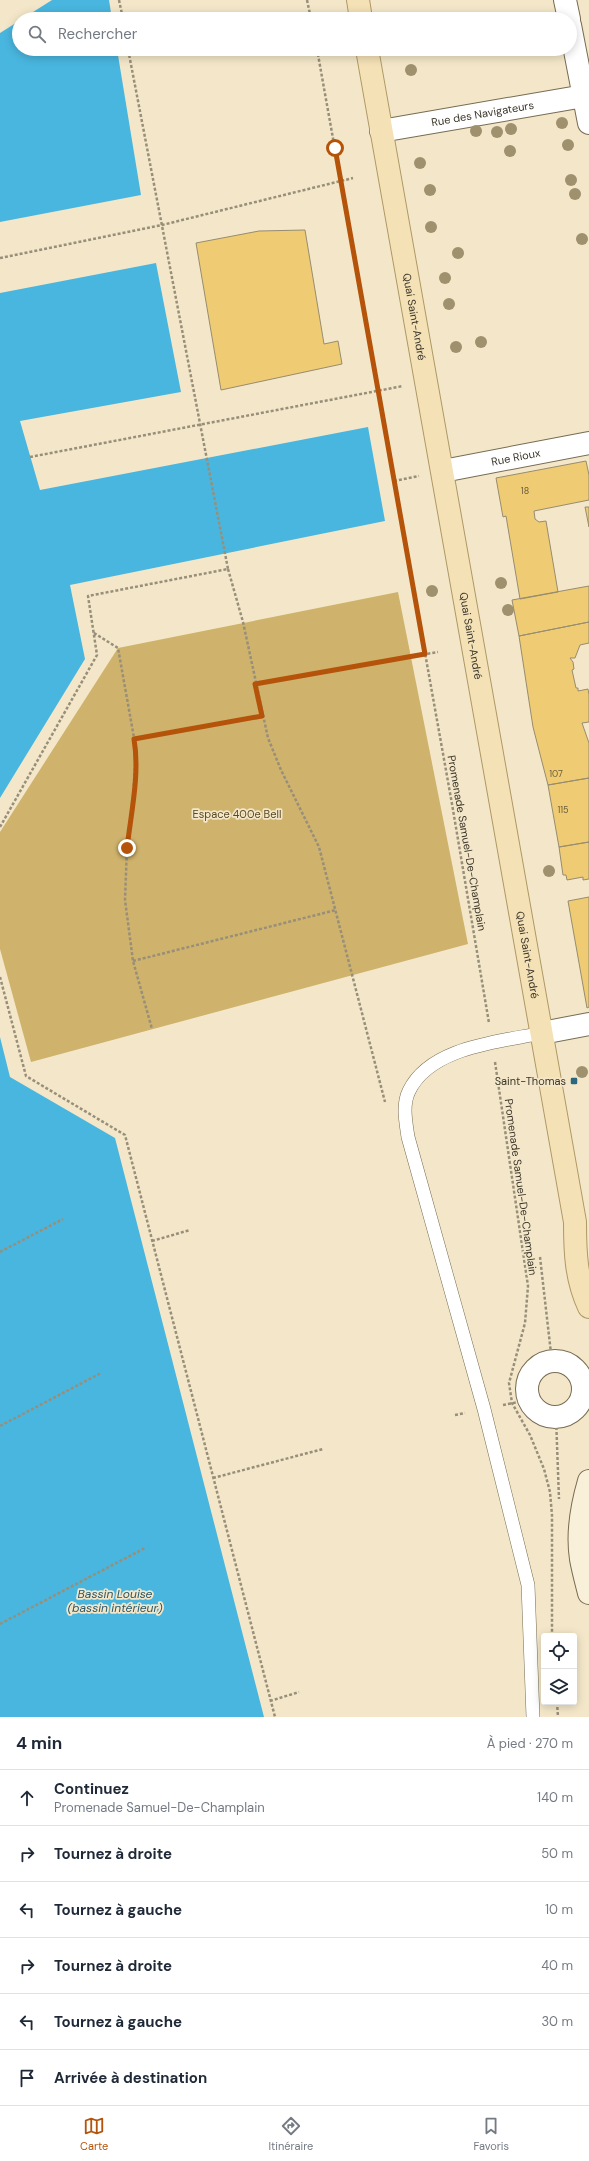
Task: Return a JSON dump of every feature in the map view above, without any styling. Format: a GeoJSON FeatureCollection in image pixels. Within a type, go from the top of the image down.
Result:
{"type":"FeatureCollection","features":[{"type":"Feature","properties":{"kind":"main road"},"geometry":{"type":"LineString","coordinates":[[358,0],[360,12]]}},
{"type":"Feature","properties":{"kind":"main road","name":"Quai Saint-André"},"geometry":{"type":"LineString","coordinates":[[367,56],[443,471],[575,1222],[575,1258],[578,1278],[589,1307]]}},
{"type":"Feature","properties":{"kind":"main road","name":"Quai Saint-André"},"geometry":{"type":"LineString","coordinates":[[575,1222],[589,1243]]}},
{"type":"Feature","properties":{"kind":"main road"},"geometry":{"type":"LineString","coordinates":[[589,1481],[582,1517],[580,1542],[581,1559],[589,1593]]}},
{"type":"Feature","properties":{"kind":"street"},"geometry":{"type":"LineString","coordinates":[[565,0],[568,12]]}},
{"type":"Feature","properties":{"kind":"street"},"geometry":{"type":"LineString","coordinates":[[576,56],[589,123]]}},
{"type":"Feature","properties":{"kind":"street","name":"Rue des Navigateurs"},"geometry":{"type":"LineString","coordinates":[[381,131],[584,96]]}},
{"type":"Feature","properties":{"kind":"street","name":"Rue Rioux"},"geometry":{"type":"LineString","coordinates":[[443,471],[589,443]]}},
{"type":"Feature","properties":{"kind":"street"},"geometry":{"type":"LineString","coordinates":[[542,1033],[589,1024]]}},
{"type":"Feature","properties":{"kind":"street"},"geometry":{"type":"LineString","coordinates":[[552,1362],[565,1363],[573,1368],[579,1375],[586,1388],[575,1409],[568,1414],[556,1417],[541,1414],[534,1408],[529,1400],[527,1391],[532,1373],[538,1366],[552,1362]]}},
{"type":"Feature","properties":{"kind":"lane"},"geometry":{"type":"LineString","coordinates":[[533,1717],[528,1585],[484,1409],[408,1137],[405,1112],[408,1092],[419,1075],[436,1061],[459,1052],[492,1043],[542,1033]]}},
{"type":"Feature","properties":{"kind":"path"},"geometry":{"type":"LineString","coordinates":[[119,0],[121,12]]}},
{"type":"Feature","properties":{"kind":"path"},"geometry":{"type":"LineString","coordinates":[[307,0],[310,12]]}},
{"type":"Feature","properties":{"kind":"path"},"geometry":{"type":"LineString","coordinates":[[129,56],[228,569],[243,622],[262,716],[274,756],[319,847],[386,1104]]}},
{"type":"Feature","properties":{"kind":"path","name":"Promenade Samuel-De-Champlain"},"geometry":{"type":"LineString","coordinates":[[318,56],[452,804],[492,1043],[528,1286],[525,1323],[509,1383],[512,1404],[530,1435],[544,1469],[550,1492],[552,1515],[552,1633]]}},
{"type":"Feature","properties":{"kind":"path"},"geometry":{"type":"LineString","coordinates":[[0,258],[162,224],[353,178]]}},
{"type":"Feature","properties":{"kind":"path"},"geometry":{"type":"LineString","coordinates":[[30,457],[426,381]]}},
{"type":"Feature","properties":{"kind":"path"},"geometry":{"type":"LineString","coordinates":[[0,827],[97,655],[88,596],[228,569]]}},
{"type":"Feature","properties":{"kind":"path"},"geometry":{"type":"LineString","coordinates":[[94,633],[118,648],[136,749],[133,797],[127,848],[125,900],[133,961],[152,1029]]}},
{"type":"Feature","properties":{"kind":"path"},"geometry":{"type":"LineString","coordinates":[[255,684],[438,652]]}},
{"type":"Feature","properties":{"kind":"path"},"geometry":{"type":"LineString","coordinates":[[134,739],[262,716]]}},
{"type":"Feature","properties":{"kind":"path"},"geometry":{"type":"LineString","coordinates":[[133,961],[336,910]]}},
{"type":"Feature","properties":{"kind":"path"},"geometry":{"type":"LineString","coordinates":[[0,977],[26,1076],[125,1135],[275,1717]]}},
{"type":"Feature","properties":{"kind":"path"},"geometry":{"type":"LineString","coordinates":[[0,1252],[63,1219]]}},
{"type":"Feature","properties":{"kind":"path"},"geometry":{"type":"LineString","coordinates":[[152,1241],[190,1230]]}},
{"type":"Feature","properties":{"kind":"path"},"geometry":{"type":"LineString","coordinates":[[540,1257],[552,1362]]}},
{"type":"Feature","properties":{"kind":"path"},"geometry":{"type":"LineString","coordinates":[[0,1426],[101,1373]]}},
{"type":"Feature","properties":{"kind":"path"},"geometry":{"type":"LineString","coordinates":[[556,1417],[559,1504]]}},
{"type":"Feature","properties":{"kind":"path"},"geometry":{"type":"LineString","coordinates":[[213,1478],[323,1449]]}},
{"type":"Feature","properties":{"kind":"path"},"geometry":{"type":"LineString","coordinates":[[0,1624],[145,1548]]}},
{"type":"Feature","properties":{"kind":"path"},"geometry":{"type":"LineString","coordinates":[[270,1701],[299,1692]]}},
{"type":"Feature","properties":{"kind":"path"},"geometry":{"type":"LineString","coordinates":[[556,1705],[558,1717]]}},
{"type":"Feature","properties":{"kind":"green space","name":"Espace 400e Bell"},"geometry":{"type":"Polygon","coordinates":[[[398,592],[468,944],[31,1062],[0,949],[0,832],[118,648],[398,592]]]}},
{"type":"Feature","properties":{"kind":"water"},"geometry":{"type":"Polygon","coordinates":[[[52,0],[109,0],[111,12],[33,12],[52,0]]]}},
{"type":"Feature","properties":{"kind":"water"},"geometry":{"type":"Polygon","coordinates":[[[12,25],[12,56],[118,56],[141,195],[0,222],[0,33],[12,25]]]}},
{"type":"Feature","properties":{"kind":"water"},"geometry":{"type":"Polygon","coordinates":[[[156,263],[181,392],[20,421],[40,490],[368,427],[385,521],[70,585],[85,659],[0,798],[0,293],[156,263]]]}},
{"type":"Feature","properties":{"kind":"water","name":"Bassin Louise (bassin intérieur)"},"geometry":{"type":"Polygon","coordinates":[[[0,1037],[10,1077],[115,1138],[264,1717],[0,1717],[0,1037]]]}},
{"type":"Feature","properties":{"kind":"building"},"geometry":{"type":"Polygon","coordinates":[[[305,230],[324,344],[338,341],[342,364],[221,390],[196,243],[259,231],[305,230]]]}},
{"type":"Feature","properties":{"kind":"building"},"geometry":{"type":"Polygon","coordinates":[[[586,461],[589,475],[589,500],[534,511],[535,519],[539,522],[546,521],[558,592],[520,599],[506,516],[503,517],[496,478],[586,461]]]}},
{"type":"Feature","properties":{"kind":"building"},"geometry":{"type":"Polygon","coordinates":[[[585,507],[589,507],[589,527],[585,507]]]}},
{"type":"Feature","properties":{"kind":"building"},"geometry":{"type":"Polygon","coordinates":[[[589,586],[589,622],[519,636],[512,600],[589,586]]]}},
{"type":"Feature","properties":{"kind":"building"},"geometry":{"type":"Polygon","coordinates":[[[589,622],[589,643],[580,645],[575,658],[570,658],[573,662],[574,669],[572,670],[576,688],[578,688],[578,691],[588,689],[589,695],[589,722],[582,723],[589,743],[589,778],[548,785],[533,727],[519,636],[589,622]]]}},
{"type":"Feature","properties":{"kind":"building"},"geometry":{"type":"Polygon","coordinates":[[[589,778],[589,842],[559,847],[548,785],[589,778]]]}},
{"type":"Feature","properties":{"kind":"building"},"geometry":{"type":"Polygon","coordinates":[[[589,842],[589,879],[583,880],[583,877],[567,880],[566,875],[563,875],[559,847],[589,842]]]}},
{"type":"Feature","properties":{"kind":"building"},"geometry":{"type":"Polygon","coordinates":[[[589,897],[589,1007],[587,1008],[568,901],[589,897]]]}},
{"type":"Feature","properties":{"kind":"place","name":"Saint-Thomas"},"geometry":{"type":"Point","coordinates":[574,1081]}},
{"type":"Feature","properties":{"kind":"route"},"geometry":{"type":"LineString","coordinates":[[127,848],[133,797],[136,749],[134,739],[262,716],[255,684],[425,654],[335,148]]}}]}
